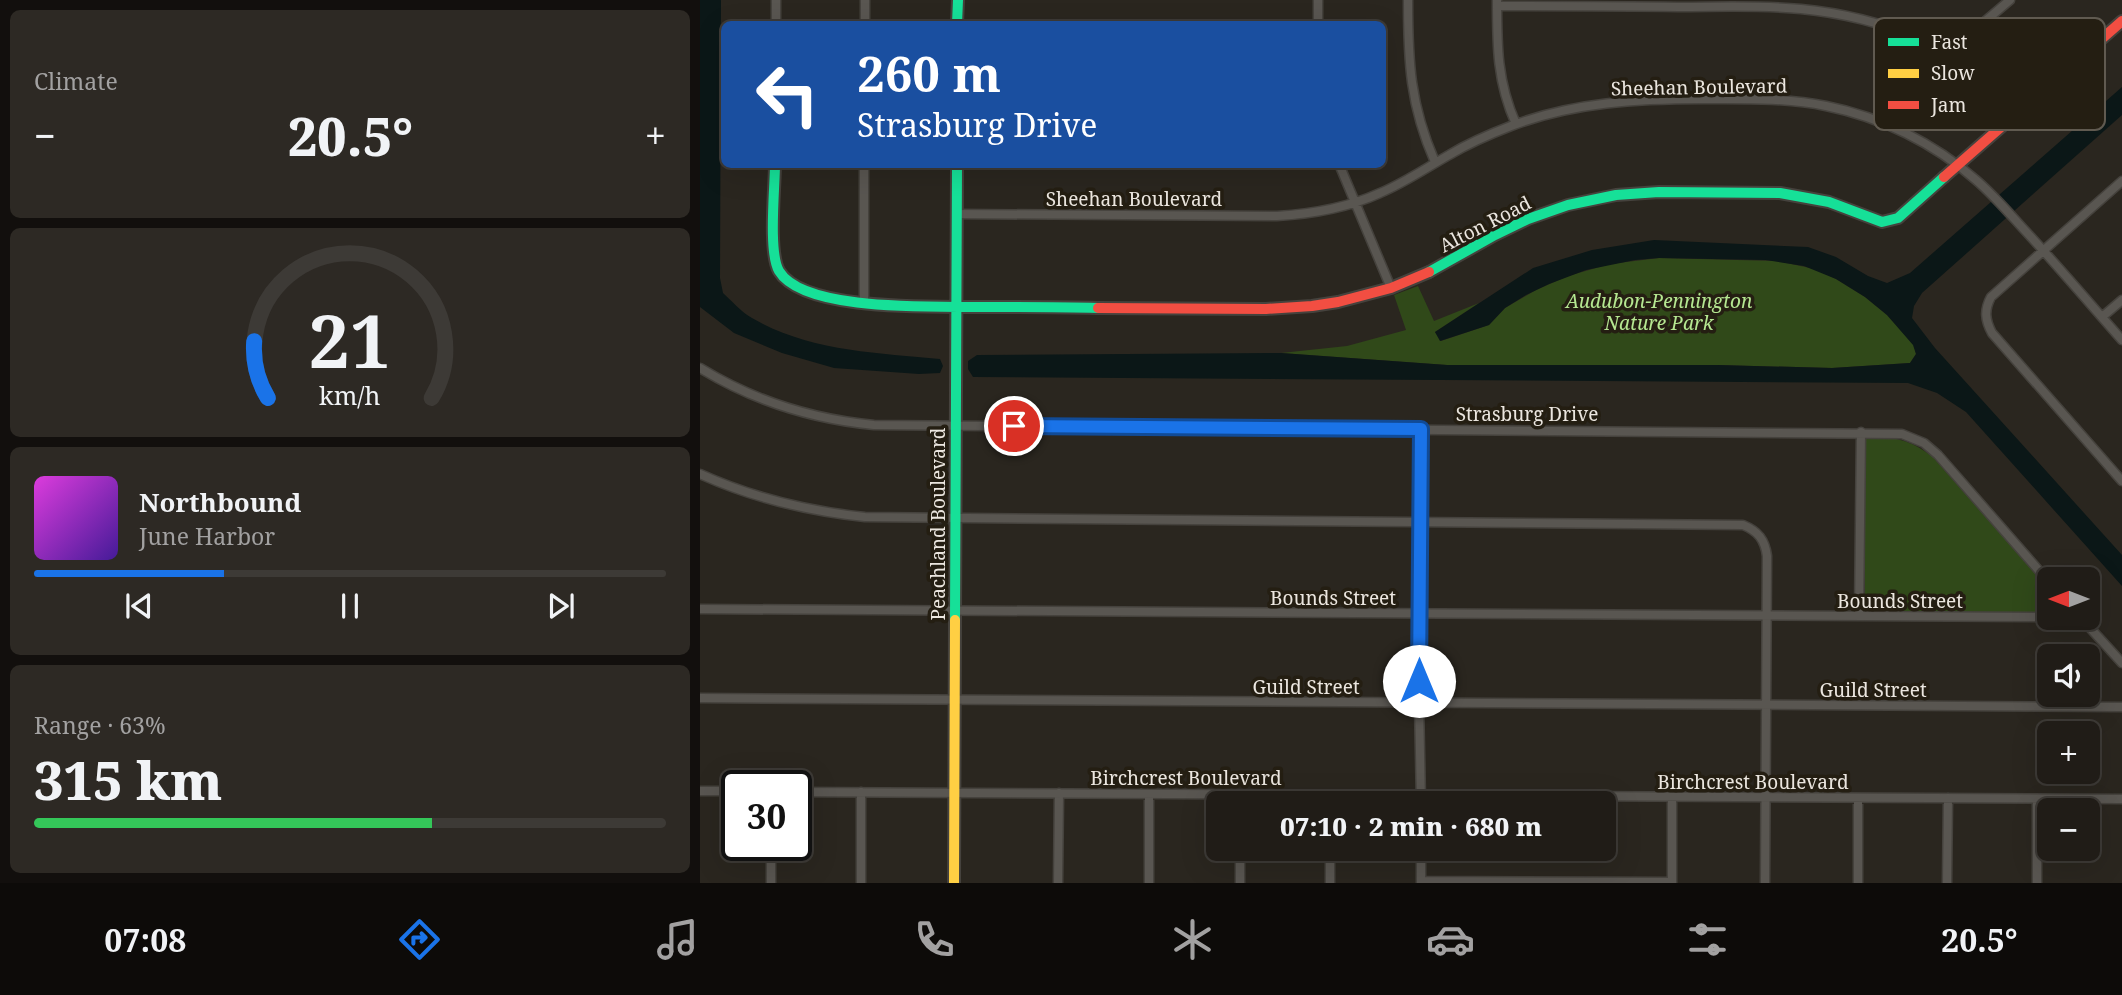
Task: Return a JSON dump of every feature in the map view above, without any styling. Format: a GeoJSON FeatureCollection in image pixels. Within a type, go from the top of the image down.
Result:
{"type":"FeatureCollection","features":[{"type":"Feature","properties":{"kind":"street"},"geometry":{"type":"LineString","coordinates":[[776,0],[776,21]]}},
{"type":"Feature","properties":{"kind":"street"},"geometry":{"type":"LineString","coordinates":[[865,0],[865,21]]}},
{"type":"Feature","properties":{"kind":"street"},"geometry":{"type":"LineString","coordinates":[[957,21],[958,0]]}},
{"type":"Feature","properties":{"kind":"street"},"geometry":{"type":"LineString","coordinates":[[1318,0],[1318,21]]}},
{"type":"Feature","properties":{"kind":"street"},"geometry":{"type":"LineString","coordinates":[[1408,0],[1408,61],[1414,99],[1435,162]]}},
{"type":"Feature","properties":{"kind":"street"},"geometry":{"type":"LineString","coordinates":[[1989,18],[2010,0]]}},
{"type":"Feature","properties":{"kind":"street"},"geometry":{"type":"LineString","coordinates":[[1516,124],[1499,71],[1497,3],[1802,9],[1874,22]]}},
{"type":"Feature","properties":{"kind":"street","name":"Alton Road"},"geometry":{"type":"LineString","coordinates":[[2105,36],[2122,21]]}},
{"type":"Feature","properties":{"kind":"street","name":"Sheehan Boulevard"},"geometry":{"type":"LineString","coordinates":[[957,214],[1277,216],[1316,212],[1355,203],[1395,186],[1473,142],[1516,124],[1573,108],[1626,101],[1782,100],[1827,106],[1874,120]]}},
{"type":"Feature","properties":{"kind":"street","name":"Sheehan Boulevard"},"geometry":{"type":"LineString","coordinates":[[1897,130],[1914,137],[1958,165],[1994,197],[2122,340]]}},
{"type":"Feature","properties":{"kind":"street","name":"Alton Road"},"geometry":{"type":"LineString","coordinates":[[775,168],[775,256],[779,271],[790,282],[836,299],[864,304],[956,306],[1286,308],[1338,302],[1391,288],[1438,268],[1520,223],[1551,210],[1625,194],[1780,193],[1829,202],[1882,222],[1898,218],[1998,130]]}},
{"type":"Feature","properties":{"kind":"street"},"geometry":{"type":"LineString","coordinates":[[864,168],[864,304]]}},
{"type":"Feature","properties":{"kind":"street","name":"Peachland Boulevard"},"geometry":{"type":"LineString","coordinates":[[954,883],[957,168]]}},
{"type":"Feature","properties":{"kind":"street"},"geometry":{"type":"LineString","coordinates":[[1341,168],[1391,288]]}},
{"type":"Feature","properties":{"kind":"street"},"geometry":{"type":"LineString","coordinates":[[2122,181],[1991,297],[1987,305],[1986,323],[2122,481]]}},
{"type":"Feature","properties":{"kind":"street"},"geometry":{"type":"LineString","coordinates":[[2102,317],[2122,300]]}},
{"type":"Feature","properties":{"kind":"street","name":"Strasburg Drive"},"geometry":{"type":"LineString","coordinates":[[700,368],[748,394],[783,407],[813,416],[874,425],[1902,434],[1924,443],[1938,455],[2037,568]]}},
{"type":"Feature","properties":{"kind":"street"},"geometry":{"type":"LineString","coordinates":[[1421,429],[1421,791]]}},
{"type":"Feature","properties":{"kind":"street"},"geometry":{"type":"LineString","coordinates":[[1859,617],[1861,432]]}},
{"type":"Feature","properties":{"kind":"street"},"geometry":{"type":"LineString","coordinates":[[700,474],[750,494],[811,510],[865,517],[1743,525],[1758,533],[1766,548],[1765,883]]}},
{"type":"Feature","properties":{"kind":"street","name":"Bounds Street"},"geometry":{"type":"LineString","coordinates":[[700,609],[2037,617]]}},
{"type":"Feature","properties":{"kind":"street"},"geometry":{"type":"LineString","coordinates":[[2092,630],[2122,663]]}},
{"type":"Feature","properties":{"kind":"street","name":"Guild Street"},"geometry":{"type":"LineString","coordinates":[[700,698],[2122,707]]}},
{"type":"Feature","properties":{"kind":"street"},"geometry":{"type":"LineString","coordinates":[[700,791],[721,791]]}},
{"type":"Feature","properties":{"kind":"street","name":"Birchcrest Boulevard"},"geometry":{"type":"LineString","coordinates":[[812,792],[1149,794],[1206,797]]}},
{"type":"Feature","properties":{"kind":"street"},"geometry":{"type":"LineString","coordinates":[[861,792],[861,883]]}},
{"type":"Feature","properties":{"kind":"street"},"geometry":{"type":"LineString","coordinates":[[1058,883],[1059,793]]}},
{"type":"Feature","properties":{"kind":"street"},"geometry":{"type":"LineString","coordinates":[[1149,794],[1149,883]]}},
{"type":"Feature","properties":{"kind":"street","name":"Birchcrest Boulevard"},"geometry":{"type":"LineString","coordinates":[[1616,797],[2037,799]]}},
{"type":"Feature","properties":{"kind":"street"},"geometry":{"type":"LineString","coordinates":[[1421,861],[1421,882],[1672,883],[1672,797]]}},
{"type":"Feature","properties":{"kind":"street"},"geometry":{"type":"LineString","coordinates":[[1858,798],[1858,883]]}},
{"type":"Feature","properties":{"kind":"street"},"geometry":{"type":"LineString","coordinates":[[1947,883],[1948,798]]}},
{"type":"Feature","properties":{"kind":"street","name":"Birchcrest Boulevard"},"geometry":{"type":"LineString","coordinates":[[2100,799],[2122,799]]}},
{"type":"Feature","properties":{"kind":"street"},"geometry":{"type":"LineString","coordinates":[[771,861],[771,883]]}},
{"type":"Feature","properties":{"kind":"street"},"geometry":{"type":"LineString","coordinates":[[1240,861],[1240,883]]}},
{"type":"Feature","properties":{"kind":"street"},"geometry":{"type":"LineString","coordinates":[[1330,861],[1330,883]]}},
{"type":"Feature","properties":{"kind":"street"},"geometry":{"type":"LineString","coordinates":[[2037,861],[2037,883]]}},
{"type":"Feature","properties":{"kind":"green space","name":"Audubon-Pennington Nature Park"},"geometry":{"type":"Polygon","coordinates":[[[1659,258],[1777,261],[1815,269],[1865,297],[1887,315],[1914,345],[1916,354],[1910,363],[1832,368],[1718,365],[1447,365],[1281,353],[1347,346],[1406,330],[1394,295],[1418,286],[1434,321],[1479,303],[1435,332],[1441,341],[1489,325],[1505,308],[1568,276],[1610,264],[1659,258]]]}},
{"type":"Feature","properties":{"kind":"green space"},"geometry":{"type":"Polygon","coordinates":[[[1865,436],[1885,437],[1916,446],[1933,457],[2037,575],[2037,613],[1865,613],[1865,436]]]}},
{"type":"Feature","properties":{"kind":"shaded area"},"geometry":{"type":"Polygon","coordinates":[[[700,0],[721,0],[720,278],[723,293],[740,310],[774,329],[843,349],[940,359],[943,366],[940,373],[834,368],[782,353],[734,333],[700,307],[700,0]]]}},
{"type":"Feature","properties":{"kind":"shaded area"},"geometry":{"type":"Polygon","coordinates":[[[2122,87],[2122,115],[1922,293],[1914,306],[1912,318],[1935,348],[2122,555],[2122,586],[1966,412],[1937,393],[1908,383],[973,377],[968,369],[968,361],[977,355],[1281,353],[1447,365],[1718,365],[1832,368],[1910,363],[1916,354],[1913,345],[1887,315],[1865,297],[1836,279],[1804,266],[1766,260],[1659,258],[1586,270],[1526,295],[1505,308],[1489,325],[1440,341],[1435,332],[1533,268],[1592,250],[1654,240],[1808,247],[1836,257],[1868,276],[1887,283],[1910,273],[2073,130],[2105,130],[2105,102],[2122,87]]]}},
{"type":"Feature","properties":{"kind":"traffic: fast"},"geometry":{"type":"LineString","coordinates":[[957,21],[958,0]]}},
{"type":"Feature","properties":{"kind":"traffic: fast"},"geometry":{"type":"LineString","coordinates":[[775,168],[773,219],[776,262],[779,271],[793,285],[844,301],[875,304],[1098,308]]}},
{"type":"Feature","properties":{"kind":"traffic: fast"},"geometry":{"type":"LineString","coordinates":[[955,620],[957,168]]}},
{"type":"Feature","properties":{"kind":"traffic: fast"},"geometry":{"type":"LineString","coordinates":[[1429,272],[1528,219],[1568,205],[1616,195],[1659,192],[1780,193],[1829,202],[1882,222],[1898,218],[1944,177]]}},
{"type":"Feature","properties":{"kind":"traffic: slow"},"geometry":{"type":"LineString","coordinates":[[954,883],[955,620]]}},
{"type":"Feature","properties":{"kind":"traffic: jam"},"geometry":{"type":"LineString","coordinates":[[2105,36],[2122,21]]}},
{"type":"Feature","properties":{"kind":"traffic: jam"},"geometry":{"type":"LineString","coordinates":[[1944,177],[1998,130]]}},
{"type":"Feature","properties":{"kind":"traffic: jam"},"geometry":{"type":"LineString","coordinates":[[1098,308],[1266,309],[1312,306],[1391,288],[1429,272]]}},
{"type":"Feature","properties":{"kind":"route"},"geometry":{"type":"LineString","coordinates":[[1014,426],[1421,429],[1419,681]]}}]}
